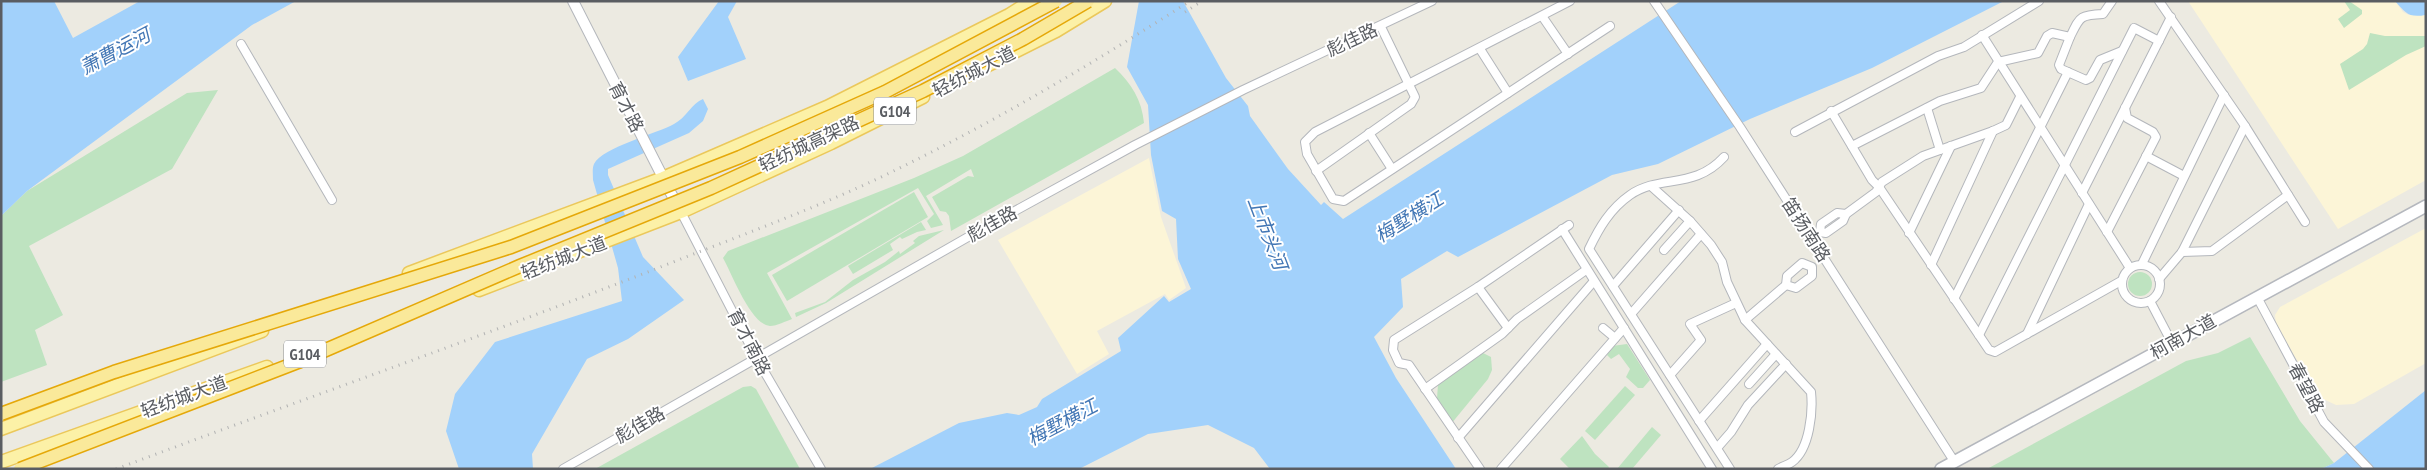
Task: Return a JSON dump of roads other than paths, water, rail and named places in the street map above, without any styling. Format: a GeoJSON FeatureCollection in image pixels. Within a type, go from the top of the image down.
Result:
{"type":"FeatureCollection","features":[{"type":"Feature","properties":{"kind":"highway","name":"轻纺城高架路"},"geometry":{"type":"LineString","coordinates":[[1,414],[114,372],[512,247],[749,153],[885,92],[1056,1]]}},
{"type":"Feature","properties":{"kind":"highway","name":"轻纺城高架路"},"geometry":{"type":"LineString","coordinates":[[20,469],[298,362],[520,266],[711,188],[923,91],[1022,39],[1088,1]]}},
{"type":"Feature","properties":{"kind":"main road","name":"轻纺城大道"},"geometry":{"type":"LineString","coordinates":[[1,428],[201,355],[623,192],[664,178],[826,107],[1009,15],[1031,1]]}},
{"type":"Feature","properties":{"kind":"main road","name":"轻纺城大道"},"geometry":{"type":"LineString","coordinates":[[1,462],[232,380],[681,212],[840,139],[1056,31],[1105,1]]}},
{"type":"Feature","properties":{"kind":"main road","name":"柯南大道"},"geometry":{"type":"LineString","coordinates":[[1941,469],[2426,206]]}},
{"type":"Feature","properties":{"kind":"street","name":"育才路"},"geometry":{"type":"LineString","coordinates":[[573,1],[681,212]]}},
{"type":"Feature","properties":{"kind":"street","name":"彪佳路"},"geometry":{"type":"LineString","coordinates":[[563,469],[1135,145],[1243,90],[1381,27],[1432,1]]}},
{"type":"Feature","properties":{"kind":"street"},"geometry":{"type":"LineString","coordinates":[[1570,1],[1480,49],[1315,132],[1305,142],[1307,154],[1333,199],[1344,200],[1610,26]]}},
{"type":"Feature","properties":{"kind":"street","name":"笛扬南路"},"geometry":{"type":"LineString","coordinates":[[1654,1],[1740,127],[1954,461]]}},
{"type":"Feature","properties":{"kind":"street"},"geometry":{"type":"LineString","coordinates":[[1795,132],[1831,110],[1938,56],[1964,47],[2039,1]]}},
{"type":"Feature","properties":{"kind":"street"},"geometry":{"type":"LineString","coordinates":[[2112,1],[2103,14],[2080,17],[2059,65],[2061,69],[2086,80],[2090,78],[2100,60],[2122,50]]}},
{"type":"Feature","properties":{"kind":"street"},"geometry":{"type":"LineString","coordinates":[[2159,1],[2245,126],[2305,222]]}},
{"type":"Feature","properties":{"kind":"street"},"geometry":{"type":"LineString","coordinates":[[1542,16],[1568,54]]}},
{"type":"Feature","properties":{"kind":"street"},"geometry":{"type":"LineString","coordinates":[[2082,193],[2171,17]]}},
{"type":"Feature","properties":{"kind":"street"},"geometry":{"type":"LineString","coordinates":[[1316,170],[1411,104],[1416,97],[1408,85],[1381,27]]}},
{"type":"Feature","properties":{"kind":"street"},"geometry":{"type":"LineString","coordinates":[[1979,335],[2063,164],[2134,28],[2159,40]]}},
{"type":"Feature","properties":{"kind":"street"},"geometry":{"type":"LineString","coordinates":[[1852,146],[1940,101],[1981,88],[1998,62],[2038,54],[2047,36],[2052,34],[2070,38]]}},
{"type":"Feature","properties":{"kind":"street"},"geometry":{"type":"LineString","coordinates":[[1982,35],[2020,98],[2130,268]]}},
{"type":"Feature","properties":{"kind":"street"},"geometry":{"type":"LineString","coordinates":[[241,44],[332,200]]}},
{"type":"Feature","properties":{"kind":"street"},"geometry":{"type":"LineString","coordinates":[[1480,49],[1508,93]]}},
{"type":"Feature","properties":{"kind":"street"},"geometry":{"type":"LineString","coordinates":[[1954,299],[2068,72]]}},
{"type":"Feature","properties":{"kind":"street"},"geometry":{"type":"LineString","coordinates":[[2142,264],[2224,95]]}},
{"type":"Feature","properties":{"kind":"street"},"geometry":{"type":"LineString","coordinates":[[1811,238],[1820,232],[1826,233],[1843,221],[1846,214],[1876,192],[1882,182],[1923,156],[2006,125],[2020,98]]}},
{"type":"Feature","properties":{"kind":"street"},"geometry":{"type":"LineString","coordinates":[[1927,108],[1940,150]]}},
{"type":"Feature","properties":{"kind":"street"},"geometry":{"type":"LineString","coordinates":[[2107,232],[2156,137],[2153,132],[2127,118],[2125,108]]}},
{"type":"Feature","properties":{"kind":"street"},"geometry":{"type":"LineString","coordinates":[[1831,110],[1872,180],[1879,187],[1989,350],[1995,352],[2121,281],[2130,268],[2142,264],[2153,269],[2159,279],[2158,292],[2150,301],[2138,303],[2127,298],[2121,281]]}},
{"type":"Feature","properties":{"kind":"street"},"geometry":{"type":"LineString","coordinates":[[2159,279],[2182,252],[2245,126]]}},
{"type":"Feature","properties":{"kind":"street"},"geometry":{"type":"LineString","coordinates":[[1931,265],[1994,131]]}},
{"type":"Feature","properties":{"kind":"street"},"geometry":{"type":"LineString","coordinates":[[1369,133],[1392,169]]}},
{"type":"Feature","properties":{"kind":"street"},"geometry":{"type":"LineString","coordinates":[[1910,233],[1951,146]]}},
{"type":"Feature","properties":{"kind":"street"},"geometry":{"type":"LineString","coordinates":[[2146,156],[2184,176]]}},
{"type":"Feature","properties":{"kind":"street"},"geometry":{"type":"LineString","coordinates":[[1724,157],[1714,168],[1700,176],[1650,186],[1630,194],[1601,223],[1589,249],[1730,469]]}},
{"type":"Feature","properties":{"kind":"street"},"geometry":{"type":"LineString","coordinates":[[1650,186],[1690,220],[1701,234],[1722,262],[1727,282],[1745,320],[1811,392],[1812,403],[1806,439],[1801,451],[1793,461],[1778,469]]}},
{"type":"Feature","properties":{"kind":"street"},"geometry":{"type":"LineString","coordinates":[[2182,252],[2212,251],[2288,195]]}},
{"type":"Feature","properties":{"kind":"street"},"geometry":{"type":"LineString","coordinates":[[2027,334],[2089,204]]}},
{"type":"Feature","properties":{"kind":"street"},"geometry":{"type":"LineString","coordinates":[[1612,286],[1679,210]]}},
{"type":"Feature","properties":{"kind":"street","name":"育才南路"},"geometry":{"type":"LineString","coordinates":[[681,212],[757,359],[821,469]]}},
{"type":"Feature","properties":{"kind":"street"},"geometry":{"type":"LineString","coordinates":[[1664,250],[1690,220]]}},
{"type":"Feature","properties":{"kind":"street"},"geometry":{"type":"LineString","coordinates":[[1480,469],[1409,365],[1399,363],[1393,350],[1394,340],[1478,287],[1565,227],[1586,270],[1712,469]]}},
{"type":"Feature","properties":{"kind":"street"},"geometry":{"type":"LineString","coordinates":[[1631,314],[1701,234]]}},
{"type":"Feature","properties":{"kind":"street"},"geometry":{"type":"LineString","coordinates":[[1812,267],[1825,258]]}},
{"type":"Feature","properties":{"kind":"street"},"geometry":{"type":"LineString","coordinates":[[1745,320],[1786,285],[1786,276],[1802,263],[1812,267]]}},
{"type":"Feature","properties":{"kind":"street"},"geometry":{"type":"LineString","coordinates":[[1786,285],[1796,288],[1812,276],[1812,267]]}},
{"type":"Feature","properties":{"kind":"street"},"geometry":{"type":"LineString","coordinates":[[1425,389],[1508,328],[1517,319],[1586,270]]}},
{"type":"Feature","properties":{"kind":"street"},"geometry":{"type":"LineString","coordinates":[[1458,438],[1594,282]]}},
{"type":"Feature","properties":{"kind":"street"},"geometry":{"type":"LineString","coordinates":[[1478,287],[1508,328]]}},
{"type":"Feature","properties":{"kind":"street","name":"春望路"},"geometry":{"type":"LineString","coordinates":[[2257,297],[2324,422],[2369,469]]}},
{"type":"Feature","properties":{"kind":"street"},"geometry":{"type":"LineString","coordinates":[[2150,301],[2172,343]]}},
{"type":"Feature","properties":{"kind":"street"},"geometry":{"type":"LineString","coordinates":[[1670,374],[1702,340],[1690,324],[1736,303]]}},
{"type":"Feature","properties":{"kind":"street"},"geometry":{"type":"LineString","coordinates":[[1603,328],[1615,338]]}},
{"type":"Feature","properties":{"kind":"street"},"geometry":{"type":"LineString","coordinates":[[1501,469],[1624,328]]}},
{"type":"Feature","properties":{"kind":"street"},"geometry":{"type":"LineString","coordinates":[[1699,421],[1767,344]]}},
{"type":"Feature","properties":{"kind":"street"},"geometry":{"type":"LineString","coordinates":[[1749,384],[1776,354]]}},
{"type":"Feature","properties":{"kind":"street"},"geometry":{"type":"LineString","coordinates":[[1717,448],[1731,432],[1748,405],[1786,364]]}},
{"type":"Feature","properties":{"kind":"water","name":"萧曹运河"},"geometry":{"type":"Polygon","coordinates":[[[1,1],[54,1],[73,38],[140,1],[296,1],[252,25],[27,191],[1,216],[1,1]]]}},
{"type":"Feature","properties":{"kind":"water"},"geometry":{"type":"Polygon","coordinates":[[[719,1],[737,1],[728,17],[746,59],[688,81],[678,57],[719,1]]]}},
{"type":"Feature","properties":{"kind":"water"},"geometry":{"type":"Polygon","coordinates":[[[1139,1],[1183,1],[1226,78],[1248,106],[1250,116],[1288,169],[1321,205],[1324,202],[1343,219],[1681,1],[2004,1],[1872,68],[1750,119],[1658,164],[1612,175],[1458,257],[1447,251],[1401,279],[1403,307],[1374,337],[1396,378],[1456,469],[1270,469],[1254,448],[1208,425],[1148,434],[1079,469],[870,469],[959,423],[1007,413],[1019,415],[1037,407],[1042,399],[1121,351],[1118,338],[1164,296],[1169,302],[1191,289],[1178,259],[1176,219],[1162,211],[1151,155],[1148,105],[1127,67],[1139,1]]]}},
{"type":"Feature","properties":{"kind":"water"},"geometry":{"type":"Polygon","coordinates":[[[2395,1],[2426,1],[2426,15],[2415,16],[2408,14],[2395,1]]]}},
{"type":"Feature","properties":{"kind":"water"},"geometry":{"type":"Polygon","coordinates":[[[703,99],[708,109],[703,121],[689,133],[608,169],[608,175],[643,257],[684,300],[628,339],[587,359],[532,454],[533,469],[459,469],[446,431],[455,394],[495,342],[622,301],[618,268],[593,180],[594,164],[608,152],[674,124],[703,99]]]}},
{"type":"Feature","properties":{"kind":"water"},"geometry":{"type":"Polygon","coordinates":[[[2426,390],[2426,469],[2321,469],[2334,463],[2426,390]]]}},
{"type":"Feature","properties":{"kind":"railway"},"geometry":{"type":"LineString","coordinates":[[116,469],[586,296],[822,203],[918,159],[997,117],[1114,49],[1190,1]]}},
{"type":"Feature","properties":{"kind":"railway"},"geometry":{"type":"LineString","coordinates":[[1185,12],[1202,1]]}},
{"type":"Feature","properties":{"kind":"water label","name":"梅墅横江"},"geometry":{"type":"Point","coordinates":[1409,217]}},
{"type":"Feature","properties":{"kind":"water label","name":"上市头河"},"geometry":{"type":"Point","coordinates":[1268,233]}},
{"type":"Feature","properties":{"kind":"water label","name":"梅墅横江"},"geometry":{"type":"Point","coordinates":[1062,422]}}]}
